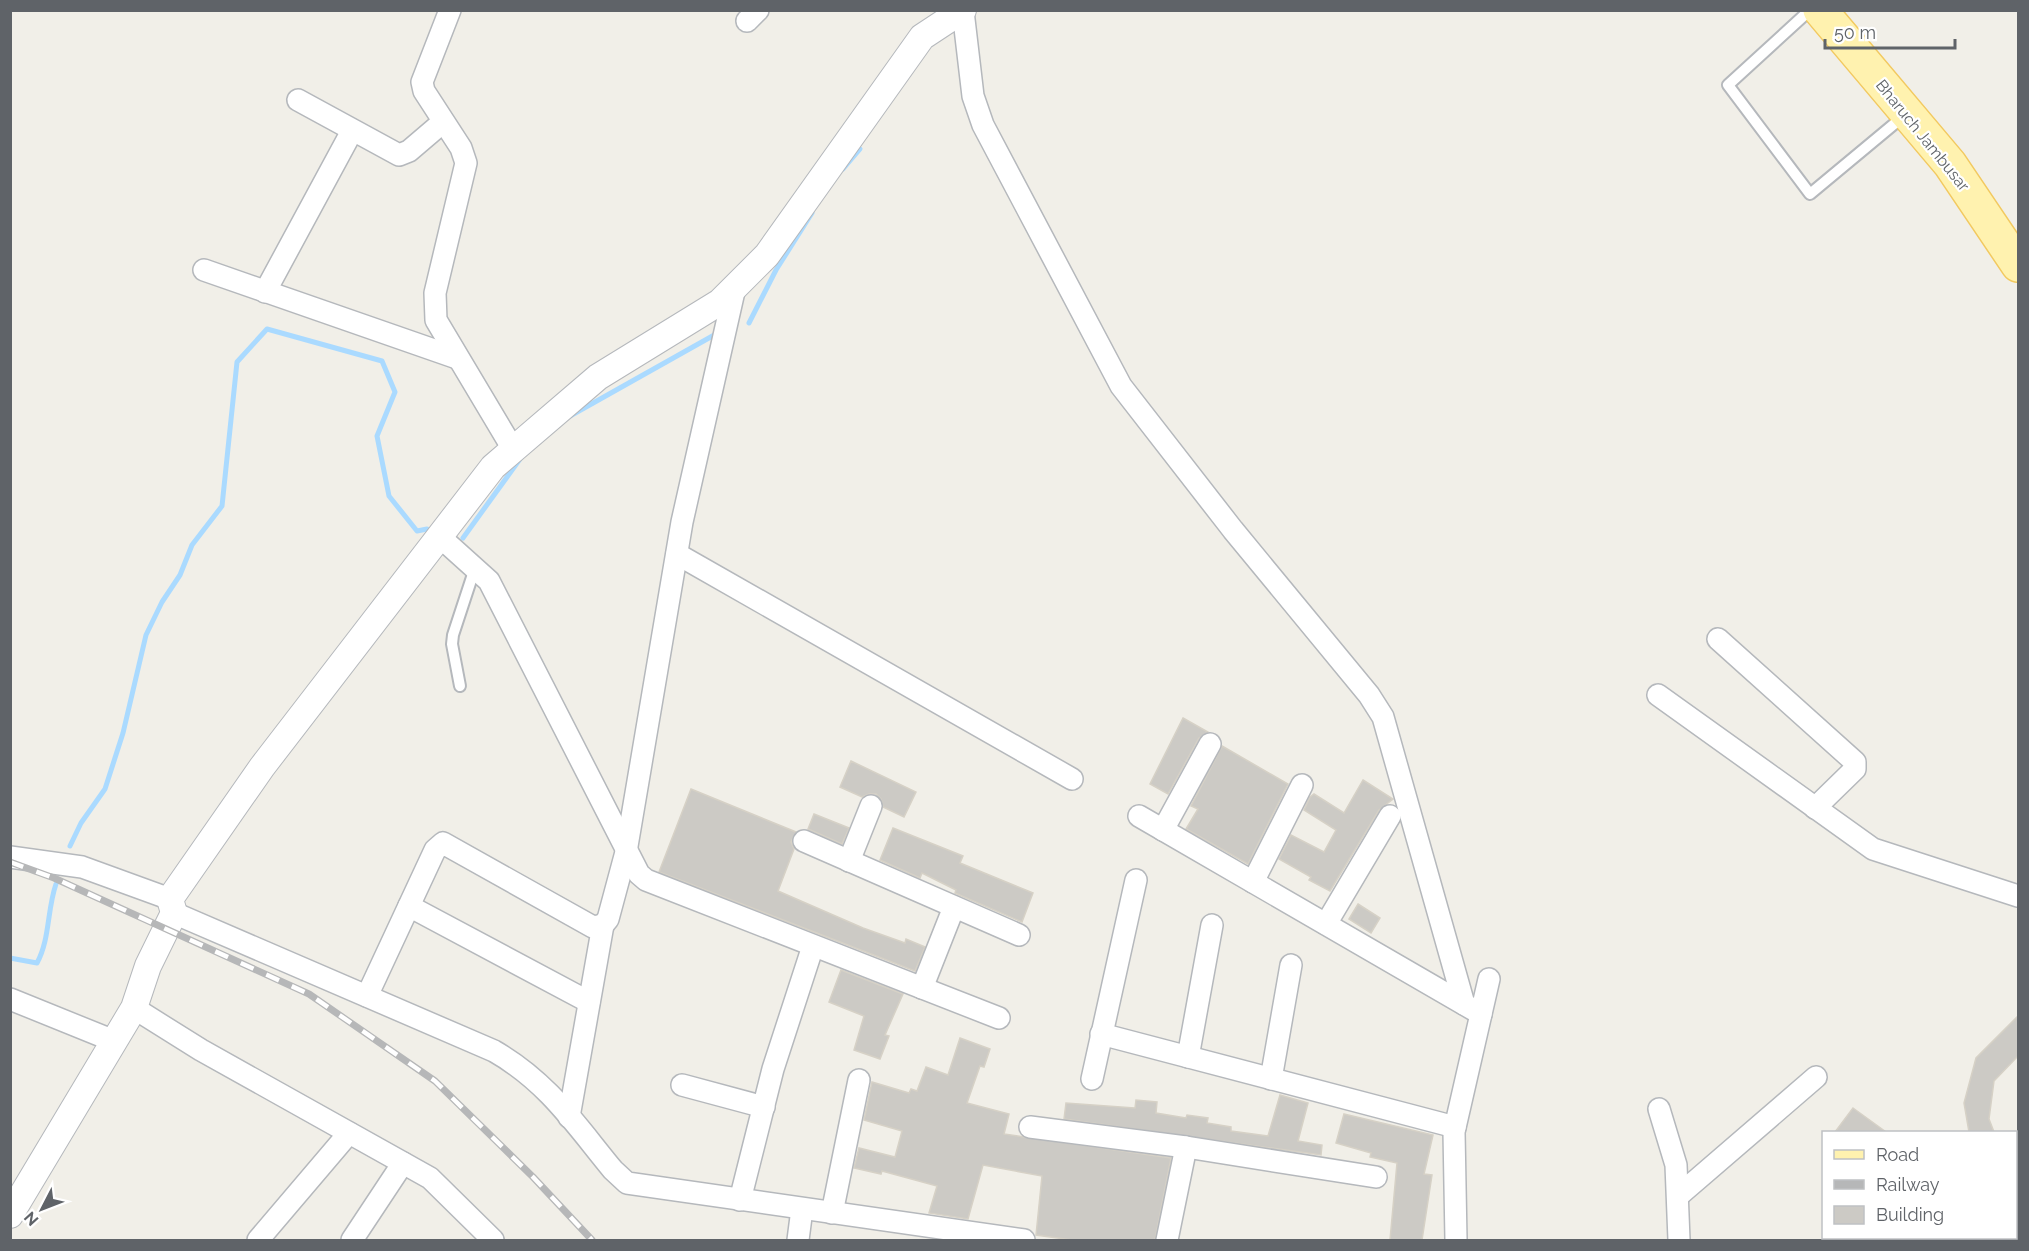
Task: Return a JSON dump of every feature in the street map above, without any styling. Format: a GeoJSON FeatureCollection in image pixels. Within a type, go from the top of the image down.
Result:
{"type":"FeatureCollection","features":[{"type":"Feature","properties":{"kind":"main road","name":"Bharuch Jambusar"},"geometry":{"type":"LineString","coordinates":[[1820,10],[1950,164],[2019,265]]}},
{"type":"Feature","properties":{"kind":"main road","name":"Bharuch Jambusar"},"geometry":{"type":"LineString","coordinates":[[1845,10],[1944,124],[2019,226]]}},
{"type":"Feature","properties":{"kind":"street"},"geometry":{"type":"LineString","coordinates":[[450,10],[422,82],[424,92],[461,148],[466,164],[435,293],[434,308],[441,331],[513,449]]}},
{"type":"Feature","properties":{"kind":"street"},"geometry":{"type":"LineString","coordinates":[[10,1215],[134,1008],[172,906],[262,767],[493,467],[598,377],[720,302],[767,255],[922,37],[963,10],[973,96],[982,125],[1121,386],[1233,530],[1369,695],[1383,717],[1472,1009]]}},
{"type":"Feature","properties":{"kind":"street"},"geometry":{"type":"LineString","coordinates":[[298,100],[399,155],[409,151],[443,122]]}},
{"type":"Feature","properties":{"kind":"street"},"geometry":{"type":"LineString","coordinates":[[265,292],[352,131]]}},
{"type":"Feature","properties":{"kind":"street"},"geometry":{"type":"LineString","coordinates":[[204,270],[457,358]]}},
{"type":"Feature","properties":{"kind":"street"},"geometry":{"type":"LineString","coordinates":[[569,1117],[603,925],[608,919],[626,852],[677,554],[735,287]]}},
{"type":"Feature","properties":{"kind":"street"},"geometry":{"type":"LineString","coordinates":[[439,536],[489,581],[626,852],[634,867],[646,880],[999,1018]]}},
{"type":"Feature","properties":{"kind":"street"},"geometry":{"type":"LineString","coordinates":[[677,554],[1072,778]]}},
{"type":"Feature","properties":{"kind":"street"},"geometry":{"type":"LineString","coordinates":[[1718,639],[1855,762],[1855,769],[1815,808]]}},
{"type":"Feature","properties":{"kind":"street"},"geometry":{"type":"LineString","coordinates":[[1658,695],[1873,849],[2019,896]]}},
{"type":"Feature","properties":{"kind":"street"},"geometry":{"type":"LineString","coordinates":[[1163,830],[1210,744]]}},
{"type":"Feature","properties":{"kind":"street"},"geometry":{"type":"LineString","coordinates":[[1253,882],[1302,785]]}},
{"type":"Feature","properties":{"kind":"street"},"geometry":{"type":"LineString","coordinates":[[849,861],[871,806]]}},
{"type":"Feature","properties":{"kind":"street"},"geometry":{"type":"LineString","coordinates":[[1139,816],[1472,1009]]}},
{"type":"Feature","properties":{"kind":"street"},"geometry":{"type":"LineString","coordinates":[[1326,924],[1390,816]]}},
{"type":"Feature","properties":{"kind":"street"},"geometry":{"type":"LineString","coordinates":[[804,841],[1019,935]]}},
{"type":"Feature","properties":{"kind":"street"},"geometry":{"type":"LineString","coordinates":[[367,996],[435,850],[443,843],[593,927],[603,925]]}},
{"type":"Feature","properties":{"kind":"street"},"geometry":{"type":"LineString","coordinates":[[10,857],[82,867],[494,1051],[520,1066],[543,1084],[613,1170],[627,1183],[1024,1240]]}},
{"type":"Feature","properties":{"kind":"street"},"geometry":{"type":"LineString","coordinates":[[1092,1079],[1136,880]]}},
{"type":"Feature","properties":{"kind":"street"},"geometry":{"type":"LineString","coordinates":[[409,906],[589,1002]]}},
{"type":"Feature","properties":{"kind":"street"},"geometry":{"type":"LineString","coordinates":[[922,988],[954,907]]}},
{"type":"Feature","properties":{"kind":"street"},"geometry":{"type":"LineString","coordinates":[[1188,1057],[1212,925]]}},
{"type":"Feature","properties":{"kind":"street"},"geometry":{"type":"LineString","coordinates":[[740,1200],[764,1107],[813,946]]}},
{"type":"Feature","properties":{"kind":"street"},"geometry":{"type":"LineString","coordinates":[[1271,1079],[1291,965]]}},
{"type":"Feature","properties":{"kind":"street"},"geometry":{"type":"LineString","coordinates":[[1456,1240],[1455,1127],[1472,1009],[1489,979]]}},
{"type":"Feature","properties":{"kind":"street"},"geometry":{"type":"LineString","coordinates":[[10,999],[114,1041]]}},
{"type":"Feature","properties":{"kind":"street"},"geometry":{"type":"LineString","coordinates":[[134,1008],[201,1050],[438,1184],[485,1237]]}},
{"type":"Feature","properties":{"kind":"street"},"geometry":{"type":"LineString","coordinates":[[1101,1035],[1455,1127]]}},
{"type":"Feature","properties":{"kind":"street"},"geometry":{"type":"LineString","coordinates":[[1678,1196],[1816,1077]]}},
{"type":"Feature","properties":{"kind":"street"},"geometry":{"type":"LineString","coordinates":[[832,1213],[859,1080]]}},
{"type":"Feature","properties":{"kind":"street"},"geometry":{"type":"LineString","coordinates":[[682,1085],[764,1107]]}},
{"type":"Feature","properties":{"kind":"street"},"geometry":{"type":"LineString","coordinates":[[1659,1109],[1676,1165],[1679,1240]]}},
{"type":"Feature","properties":{"kind":"street"},"geometry":{"type":"LineString","coordinates":[[1030,1127],[1186,1147],[1376,1177]]}},
{"type":"Feature","properties":{"kind":"street"},"geometry":{"type":"LineString","coordinates":[[258,1240],[349,1133]]}},
{"type":"Feature","properties":{"kind":"street"},"geometry":{"type":"LineString","coordinates":[[1167,1240],[1186,1147]]}},
{"type":"Feature","properties":{"kind":"street"},"geometry":{"type":"LineString","coordinates":[[352,1240],[404,1163]]}},
{"type":"Feature","properties":{"kind":"street"},"geometry":{"type":"LineString","coordinates":[[798,1240],[802,1209]]}},
{"type":"Feature","properties":{"kind":"lane"},"geometry":{"type":"LineString","coordinates":[[1810,10],[1728,85],[1810,194],[1907,113]]}},
{"type":"Feature","properties":{"kind":"lane"},"geometry":{"type":"LineString","coordinates":[[460,686],[452,644],[475,568]]}},
{"type":"Feature","properties":{"kind":"building"},"geometry":{"type":"Polygon","coordinates":[[[1183,718],[1208,732],[1199,738],[1168,794],[1150,784],[1183,718]]]}},
{"type":"Feature","properties":{"kind":"building"},"geometry":{"type":"Polygon","coordinates":[[[1222,746],[1288,784],[1248,864],[1186,829],[1198,809],[1191,806],[1222,746]]]}},
{"type":"Feature","properties":{"kind":"building"},"geometry":{"type":"Polygon","coordinates":[[[851,761],[916,792],[904,817],[883,807],[881,799],[876,794],[862,797],[840,787],[851,761]]]}},
{"type":"Feature","properties":{"kind":"building"},"geometry":{"type":"Polygon","coordinates":[[[1363,780],[1393,799],[1379,810],[1330,891],[1309,880],[1311,877],[1279,859],[1291,835],[1324,852],[1336,830],[1304,810],[1310,797],[1314,794],[1344,813],[1363,780]]]}},
{"type":"Feature","properties":{"kind":"building"},"geometry":{"type":"Polygon","coordinates":[[[691,789],[796,832],[791,842],[794,849],[778,891],[863,928],[905,943],[906,939],[925,947],[915,971],[659,872],[691,789]]]}},
{"type":"Feature","properties":{"kind":"building"},"geometry":{"type":"Polygon","coordinates":[[[814,814],[849,828],[842,844],[808,829],[814,814]]]}},
{"type":"Feature","properties":{"kind":"building"},"geometry":{"type":"Polygon","coordinates":[[[893,828],[963,856],[960,863],[1033,893],[1022,922],[955,893],[956,890],[922,873],[920,878],[880,860],[893,828]]]}},
{"type":"Feature","properties":{"kind":"building"},"geometry":{"type":"Polygon","coordinates":[[[1358,904],[1380,918],[1371,933],[1349,919],[1358,904]]]}},
{"type":"Feature","properties":{"kind":"building"},"geometry":{"type":"Polygon","coordinates":[[[841,970],[903,994],[885,1035],[889,1036],[880,1059],[854,1050],[864,1016],[829,1002],[841,970]]]}},
{"type":"Feature","properties":{"kind":"building"},"geometry":{"type":"Polygon","coordinates":[[[2019,1015],[2019,1055],[1994,1081],[1989,1119],[1994,1131],[1969,1131],[1964,1103],[1976,1058],[2019,1015]]]}},
{"type":"Feature","properties":{"kind":"building"},"geometry":{"type":"Polygon","coordinates":[[[960,1038],[990,1049],[984,1067],[980,1066],[967,1103],[1009,1114],[1004,1134],[1171,1158],[1155,1240],[1072,1240],[1036,1235],[1042,1176],[983,1165],[968,1219],[929,1213],[937,1186],[882,1171],[881,1174],[854,1168],[859,1148],[895,1157],[902,1131],[864,1120],[872,1082],[909,1093],[911,1089],[917,1091],[926,1067],[948,1075],[960,1038]]]}},
{"type":"Feature","properties":{"kind":"building"},"geometry":{"type":"Polygon","coordinates":[[[1280,1095],[1308,1103],[1298,1141],[1322,1145],[1321,1155],[1064,1119],[1066,1103],[1135,1108],[1136,1100],[1157,1102],[1156,1113],[1186,1118],[1187,1115],[1208,1118],[1207,1123],[1231,1127],[1231,1131],[1268,1136],[1280,1095]]]}},
{"type":"Feature","properties":{"kind":"building"},"geometry":{"type":"Polygon","coordinates":[[[1853,1108],[1885,1131],[1836,1131],[1853,1108]]]}},
{"type":"Feature","properties":{"kind":"building"},"geometry":{"type":"Polygon","coordinates":[[[1344,1114],[1433,1135],[1424,1174],[1432,1175],[1422,1240],[1390,1240],[1397,1163],[1370,1157],[1371,1153],[1336,1143],[1344,1114]]]}},
{"type":"Feature","properties":{"kind":"waterway"},"geometry":{"type":"LineString","coordinates":[[843,169],[860,149]]}},
{"type":"Feature","properties":{"kind":"waterway"},"geometry":{"type":"LineString","coordinates":[[749,323],[776,270],[812,213]]}},
{"type":"Feature","properties":{"kind":"waterway"},"geometry":{"type":"LineString","coordinates":[[70,846],[81,823],[105,789],[123,733],[146,635],[162,602],[180,575],[192,545],[222,506],[237,362],[267,329],[382,361],[395,392],[377,436],[389,496],[417,531],[427,529]]}},
{"type":"Feature","properties":{"kind":"waterway"},"geometry":{"type":"LineString","coordinates":[[570,416],[716,334]]}},
{"type":"Feature","properties":{"kind":"waterway"},"geometry":{"type":"LineString","coordinates":[[463,538],[520,459]]}},
{"type":"Feature","properties":{"kind":"waterway"},"geometry":{"type":"LineString","coordinates":[[10,958],[37,963],[44,944],[56,884]]}},
{"type":"Feature","properties":{"kind":"railway"},"geometry":{"type":"LineString","coordinates":[[10,862],[54,878],[309,994],[435,1081],[533,1177],[592,1240]]}}]}
